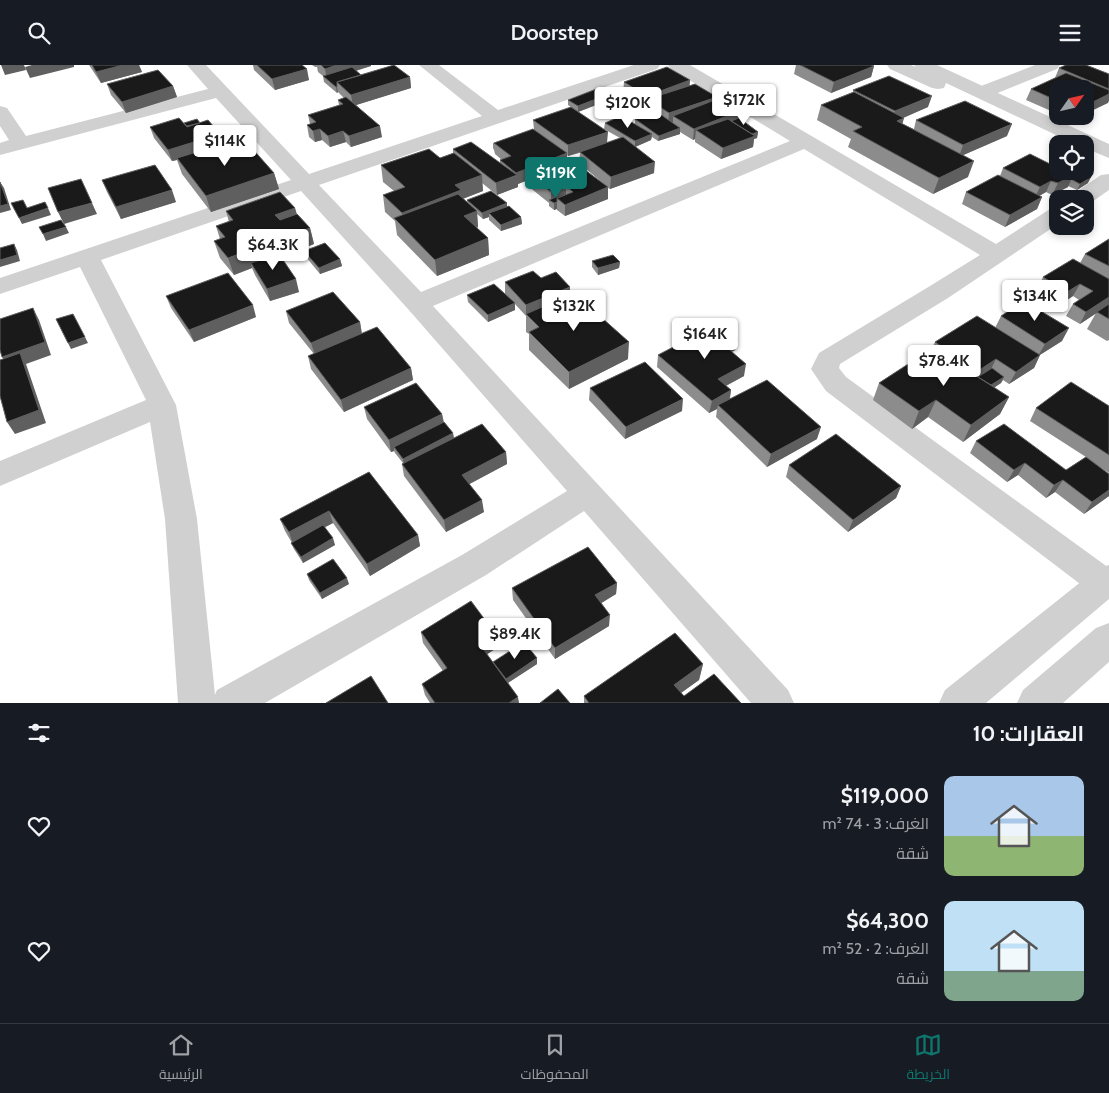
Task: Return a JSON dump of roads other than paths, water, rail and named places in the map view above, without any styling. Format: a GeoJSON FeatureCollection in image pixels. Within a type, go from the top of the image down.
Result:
{"type":"FeatureCollection","features":[{"type":"Feature","properties":{"kind":"street"},"geometry":{"type":"LineString","coordinates":[[196,65],[417,303],[775,703]]}},
{"type":"Feature","properties":{"kind":"street"},"geometry":{"type":"LineString","coordinates":[[428,65],[495,117]]}},
{"type":"Feature","properties":{"kind":"street"},"geometry":{"type":"LineString","coordinates":[[0,285],[650,65]]}},
{"type":"Feature","properties":{"kind":"street"},"geometry":{"type":"LineString","coordinates":[[677,65],[997,255]]}},
{"type":"Feature","properties":{"kind":"street"},"geometry":{"type":"LineString","coordinates":[[896,65],[1049,138]]}},
{"type":"Feature","properties":{"kind":"street"},"geometry":{"type":"LineString","coordinates":[[923,65],[1109,153]]}},
{"type":"Feature","properties":{"kind":"street"},"geometry":{"type":"LineString","coordinates":[[983,92],[1051,65]]}},
{"type":"Feature","properties":{"kind":"street"},"geometry":{"type":"LineString","coordinates":[[0,149],[221,91]]}},
{"type":"Feature","properties":{"kind":"street"},"geometry":{"type":"LineString","coordinates":[[0,112],[21,143]]}},
{"type":"Feature","properties":{"kind":"street"},"geometry":{"type":"LineString","coordinates":[[417,303],[804,141]]}},
{"type":"Feature","properties":{"kind":"street"},"geometry":{"type":"LineString","coordinates":[[1094,159],[1109,166]]}},
{"type":"Feature","properties":{"kind":"street"},"geometry":{"type":"LineString","coordinates":[[1094,190],[1109,180]]}},
{"type":"Feature","properties":{"kind":"street"},"geometry":{"type":"LineString","coordinates":[[958,703],[1106,581],[836,383],[825,369],[828,359],[931,297],[1049,220]]}},
{"type":"Feature","properties":{"kind":"street"},"geometry":{"type":"LineString","coordinates":[[87,256],[162,405],[181,519],[198,703]]}},
{"type":"Feature","properties":{"kind":"street"},"geometry":{"type":"LineString","coordinates":[[0,474],[162,405]]}},
{"type":"Feature","properties":{"kind":"street"},"geometry":{"type":"LineString","coordinates":[[230,703],[474,565],[587,494]]}},
{"type":"Feature","properties":{"kind":"street"},"geometry":{"type":"LineString","coordinates":[[1036,703],[1109,639]]}}]}
